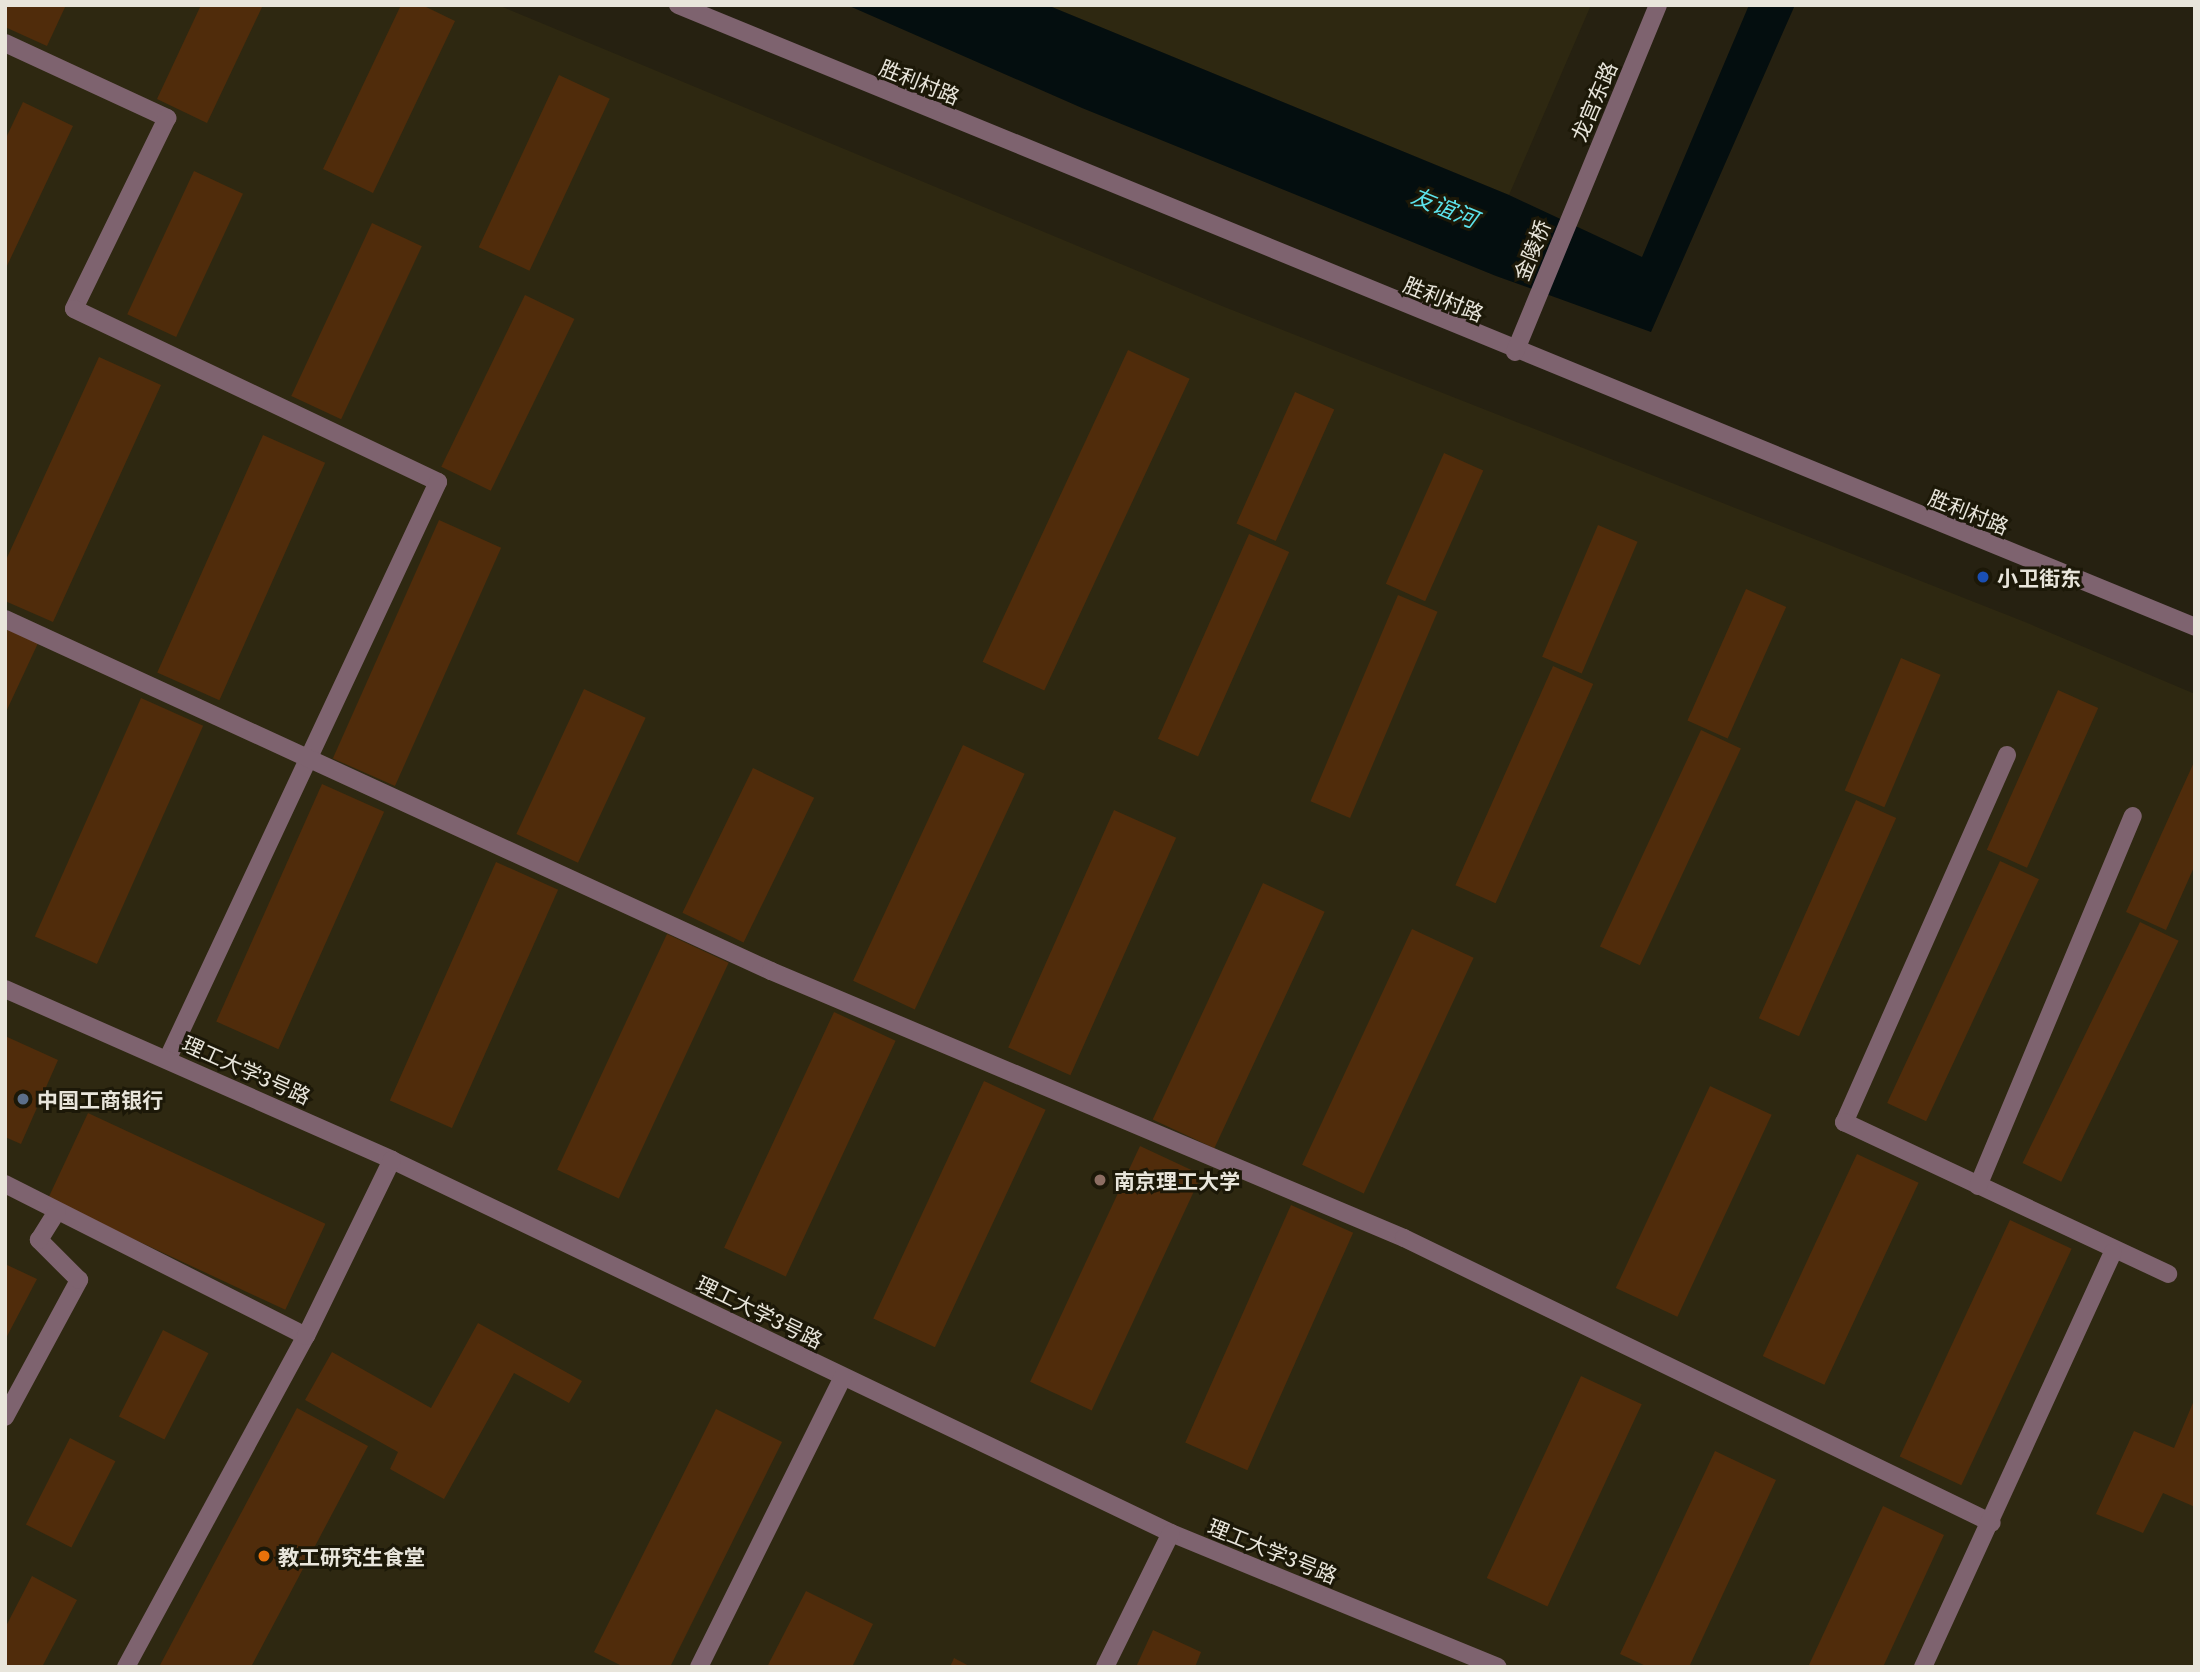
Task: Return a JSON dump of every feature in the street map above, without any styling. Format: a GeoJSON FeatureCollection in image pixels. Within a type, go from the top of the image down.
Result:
{"type":"FeatureCollection","features":[{"type":"Feature","properties":{"kind":"street","name":"胜利村路"},"geometry":{"type":"LineString","coordinates":[[678,5],[1515,352],[2195,627]]}},
{"type":"Feature","properties":{"kind":"street","name":"龙宫东路"},"geometry":{"type":"LineString","coordinates":[[1570,214],[1658,5]]}},
{"type":"Feature","properties":{"kind":"street"},"geometry":{"type":"LineString","coordinates":[[5,43],[167,118],[74,309],[438,482],[168,1058]]}},
{"type":"Feature","properties":{"kind":"street","name":"金陵桥"},"geometry":{"type":"LineString","coordinates":[[1515,352],[1570,214]]}},
{"type":"Feature","properties":{"kind":"street"},"geometry":{"type":"LineString","coordinates":[[5,619],[920,1037],[1404,1238],[1992,1523]]}},
{"type":"Feature","properties":{"kind":"street"},"geometry":{"type":"LineString","coordinates":[[2007,755],[1844,1122],[2113,1252],[2168,1274]]}},
{"type":"Feature","properties":{"kind":"street"},"geometry":{"type":"LineString","coordinates":[[1978,1186],[2133,816]]}},
{"type":"Feature","properties":{"kind":"street","name":"理工大学3号路"},"geometry":{"type":"LineString","coordinates":[[5,989],[168,1058],[392,1160],[1171,1533],[1498,1667]]}},
{"type":"Feature","properties":{"kind":"street"},"geometry":{"type":"LineString","coordinates":[[126,1667],[306,1336],[392,1160]]}},
{"type":"Feature","properties":{"kind":"street"},"geometry":{"type":"LineString","coordinates":[[5,1184],[306,1336]]}},
{"type":"Feature","properties":{"kind":"street"},"geometry":{"type":"LineString","coordinates":[[5,1418],[79,1280],[38,1240],[57,1211]]}},
{"type":"Feature","properties":{"kind":"street"},"geometry":{"type":"LineString","coordinates":[[1923,1667],[1992,1523],[2113,1252]]}},
{"type":"Feature","properties":{"kind":"street"},"geometry":{"type":"LineString","coordinates":[[699,1667],[843,1377]]}},
{"type":"Feature","properties":{"kind":"street"},"geometry":{"type":"LineString","coordinates":[[1105,1667],[1171,1533]]}},
{"type":"Feature","properties":{"kind":"shaded area","name":"南京理工大学"},"geometry":{"type":"Polygon","coordinates":[[[5,5],[498,5],[1222,306],[2025,622],[2195,694],[2195,1667],[5,1667],[5,5]]]}},
{"type":"Feature","properties":{"kind":"shaded area"},"geometry":{"type":"Polygon","coordinates":[[[1047,5],[1591,5],[1509,195],[1047,5]]]}},
{"type":"Feature","properties":{"kind":"water","name":"友谊河"},"geometry":{"type":"Polygon","coordinates":[[[847,5],[1047,5],[1509,195],[1642,257],[1749,5],[1795,5],[1651,332],[1496,276],[1082,108],[847,5]]]}},
{"type":"Feature","properties":{"kind":"building"},"geometry":{"type":"Polygon","coordinates":[[[5,5],[66,5],[47,46],[5,27],[5,5]]]}},
{"type":"Feature","properties":{"kind":"building"},"geometry":{"type":"Polygon","coordinates":[[[201,5],[263,5],[207,123],[157,99],[201,5]]]}},
{"type":"Feature","properties":{"kind":"building"},"geometry":{"type":"Polygon","coordinates":[[[401,5],[422,5],[455,21],[373,193],[323,169],[401,5]]]}},
{"type":"Feature","properties":{"kind":"building"},"geometry":{"type":"Polygon","coordinates":[[[559,75],[610,99],[529,271],[479,247],[559,75]]]}},
{"type":"Feature","properties":{"kind":"building"},"geometry":{"type":"Polygon","coordinates":[[[23,102],[73,126],[5,270],[5,140],[23,102]]]}},
{"type":"Feature","properties":{"kind":"building"},"geometry":{"type":"Polygon","coordinates":[[[194,171],[243,194],[176,337],[127,314],[194,171]]]}},
{"type":"Feature","properties":{"kind":"building"},"geometry":{"type":"Polygon","coordinates":[[[372,223],[422,246],[341,419],[291,396],[372,223]]]}},
{"type":"Feature","properties":{"kind":"building"},"geometry":{"type":"Polygon","coordinates":[[[525,295],[574,319],[491,491],[441,467],[525,295]]]}},
{"type":"Feature","properties":{"kind":"building"},"geometry":{"type":"Polygon","coordinates":[[[1128,350],[1190,379],[1044,691],[983,662],[1128,350]]]}},
{"type":"Feature","properties":{"kind":"building"},"geometry":{"type":"Polygon","coordinates":[[[99,357],[161,385],[53,622],[5,601],[5,562],[99,357]]]}},
{"type":"Feature","properties":{"kind":"building"},"geometry":{"type":"Polygon","coordinates":[[[1295,392],[1334,409],[1276,541],[1236,524],[1295,392]]]}},
{"type":"Feature","properties":{"kind":"building"},"geometry":{"type":"Polygon","coordinates":[[[263,435],[325,463],[219,700],[157,673],[263,435]]]}},
{"type":"Feature","properties":{"kind":"building"},"geometry":{"type":"Polygon","coordinates":[[[1444,453],[1483,470],[1425,601],[1386,584],[1444,453]]]}},
{"type":"Feature","properties":{"kind":"building"},"geometry":{"type":"Polygon","coordinates":[[[439,520],[501,548],[395,786],[333,758],[439,520]]]}},
{"type":"Feature","properties":{"kind":"building"},"geometry":{"type":"Polygon","coordinates":[[[1598,525],[1638,542],[1582,673],[1542,657],[1598,525]]]}},
{"type":"Feature","properties":{"kind":"building"},"geometry":{"type":"Polygon","coordinates":[[[1249,534],[1289,552],[1198,757],[1158,739],[1249,534]]]}},
{"type":"Feature","properties":{"kind":"building"},"geometry":{"type":"Polygon","coordinates":[[[1746,589],[1786,607],[1728,738],[1687,721],[1746,589]]]}},
{"type":"Feature","properties":{"kind":"building"},"geometry":{"type":"Polygon","coordinates":[[[1398,595],[1438,612],[1350,818],[1310,801],[1398,595]]]}},
{"type":"Feature","properties":{"kind":"building"},"geometry":{"type":"Polygon","coordinates":[[[5,626],[39,641],[5,714],[5,626]]]}},
{"type":"Feature","properties":{"kind":"building"},"geometry":{"type":"Polygon","coordinates":[[[1901,658],[1941,675],[1884,807],[1845,791],[1901,658]]]}},
{"type":"Feature","properties":{"kind":"building"},"geometry":{"type":"Polygon","coordinates":[[[1553,666],[1593,684],[1496,903],[1455,885],[1553,666]]]}},
{"type":"Feature","properties":{"kind":"building"},"geometry":{"type":"Polygon","coordinates":[[[584,689],[646,718],[578,863],[516,834],[584,689]]]}},
{"type":"Feature","properties":{"kind":"building"},"geometry":{"type":"Polygon","coordinates":[[[2058,690],[2098,708],[2027,868],[1987,850],[2058,690]]]}},
{"type":"Feature","properties":{"kind":"building"},"geometry":{"type":"Polygon","coordinates":[[[141,698],[203,726],[97,964],[35,936],[141,698]]]}},
{"type":"Feature","properties":{"kind":"building"},"geometry":{"type":"Polygon","coordinates":[[[1701,730],[1741,749],[1640,965],[1600,947],[1701,730]]]}},
{"type":"Feature","properties":{"kind":"building"},"geometry":{"type":"Polygon","coordinates":[[[963,745],[1025,774],[915,1009],[853,981],[963,745]]]}},
{"type":"Feature","properties":{"kind":"building"},"geometry":{"type":"Polygon","coordinates":[[[2195,760],[2195,865],[2166,930],[2126,912],[2195,760]]]}},
{"type":"Feature","properties":{"kind":"building"},"geometry":{"type":"Polygon","coordinates":[[[753,768],[814,798],[744,943],[682,913],[753,768]]]}},
{"type":"Feature","properties":{"kind":"building"},"geometry":{"type":"Polygon","coordinates":[[[322,784],[384,812],[278,1049],[216,1022],[322,784]]]}},
{"type":"Feature","properties":{"kind":"building"},"geometry":{"type":"Polygon","coordinates":[[[1856,800],[1896,818],[1799,1036],[1759,1018],[1856,800]]]}},
{"type":"Feature","properties":{"kind":"building"},"geometry":{"type":"Polygon","coordinates":[[[1114,810],[1176,838],[1070,1075],[1008,1048],[1114,810]]]}},
{"type":"Feature","properties":{"kind":"building"},"geometry":{"type":"Polygon","coordinates":[[[2000,861],[2039,879],[1926,1121],[1887,1103],[2000,861]]]}},
{"type":"Feature","properties":{"kind":"building"},"geometry":{"type":"Polygon","coordinates":[[[496,862],[558,890],[452,1128],[390,1100],[496,862]]]}},
{"type":"Feature","properties":{"kind":"building"},"geometry":{"type":"Polygon","coordinates":[[[1263,883],[1325,912],[1214,1148],[1153,1120],[1263,883]]]}},
{"type":"Feature","properties":{"kind":"building"},"geometry":{"type":"Polygon","coordinates":[[[2140,922],[2179,941],[2061,1182],[2023,1163],[2140,922]]]}},
{"type":"Feature","properties":{"kind":"building"},"geometry":{"type":"Polygon","coordinates":[[[1412,929],[1474,958],[1364,1193],[1302,1165],[1412,929]]]}},
{"type":"Feature","properties":{"kind":"building"},"geometry":{"type":"Polygon","coordinates":[[[667,934],[729,963],[619,1198],[557,1170],[667,934]]]}},
{"type":"Feature","properties":{"kind":"building"},"geometry":{"type":"Polygon","coordinates":[[[834,1012],[896,1041],[786,1276],[724,1248],[834,1012]]]}},
{"type":"Feature","properties":{"kind":"building","name":"中国工商银行"},"geometry":{"type":"Polygon","coordinates":[[[5,1036],[58,1060],[21,1144],[5,1137],[5,1036]]]}},
{"type":"Feature","properties":{"kind":"building"},"geometry":{"type":"Polygon","coordinates":[[[984,1081],[1046,1110],[935,1347],[873,1318],[984,1081]]]}},
{"type":"Feature","properties":{"kind":"building"},"geometry":{"type":"Polygon","coordinates":[[[1710,1086],[1772,1115],[1677,1317],[1616,1288],[1710,1086]]]}},
{"type":"Feature","properties":{"kind":"building"},"geometry":{"type":"Polygon","coordinates":[[[88,1113],[325,1224],[285,1310],[48,1199],[88,1113]]]}},
{"type":"Feature","properties":{"kind":"building"},"geometry":{"type":"Polygon","coordinates":[[[1140,1146],[1202,1175],[1092,1410],[1030,1382],[1140,1146]]]}},
{"type":"Feature","properties":{"kind":"building"},"geometry":{"type":"Polygon","coordinates":[[[1857,1154],[1919,1183],[1824,1385],[1763,1356],[1857,1154]]]}},
{"type":"Feature","properties":{"kind":"building"},"geometry":{"type":"Polygon","coordinates":[[[1291,1205],[1353,1233],[1247,1470],[1185,1443],[1291,1205]]]}},
{"type":"Feature","properties":{"kind":"building"},"geometry":{"type":"Polygon","coordinates":[[[2010,1220],[2072,1249],[1961,1485],[1900,1457],[2010,1220]]]}},
{"type":"Feature","properties":{"kind":"building"},"geometry":{"type":"Polygon","coordinates":[[[5,1264],[37,1279],[5,1340],[5,1264]]]}},
{"type":"Feature","properties":{"kind":"building","name":"教工研究生食堂"},"geometry":{"type":"Polygon","coordinates":[[[478,1323],[582,1381],[569,1403],[514,1373],[444,1499],[390,1469],[398,1452],[305,1400],[332,1352],[431,1408],[478,1323]]]}},
{"type":"Feature","properties":{"kind":"building"},"geometry":{"type":"Polygon","coordinates":[[[163,1330],[208,1353],[164,1440],[119,1416],[163,1330]]]}},
{"type":"Feature","properties":{"kind":"building"},"geometry":{"type":"Polygon","coordinates":[[[1581,1376],[1642,1404],[1547,1606],[1487,1578],[1581,1376]]]}},
{"type":"Feature","properties":{"kind":"building"},"geometry":{"type":"Polygon","coordinates":[[[2195,1398],[2195,1507],[2163,1493],[2143,1533],[2096,1514],[2134,1431],[2174,1448],[2195,1398]]]}},
{"type":"Feature","properties":{"kind":"building","name":"教工研究生食堂"},"geometry":{"type":"Polygon","coordinates":[[[297,1408],[368,1446],[251,1667],[159,1667],[297,1408]]]}},
{"type":"Feature","properties":{"kind":"building"},"geometry":{"type":"Polygon","coordinates":[[[716,1409],[782,1442],[670,1667],[624,1667],[594,1652],[716,1409]]]}},
{"type":"Feature","properties":{"kind":"building"},"geometry":{"type":"Polygon","coordinates":[[[70,1438],[115,1461],[71,1548],[26,1524],[70,1438]]]}},
{"type":"Feature","properties":{"kind":"building"},"geometry":{"type":"Polygon","coordinates":[[[1715,1451],[1776,1480],[1689,1667],[1648,1667],[1620,1654],[1715,1451]]]}},
{"type":"Feature","properties":{"kind":"building"},"geometry":{"type":"Polygon","coordinates":[[[1883,1506],[1944,1535],[1883,1667],[1808,1667],[1883,1506]]]}},
{"type":"Feature","properties":{"kind":"building"},"geometry":{"type":"Polygon","coordinates":[[[32,1576],[77,1600],[42,1667],[5,1667],[5,1628],[32,1576]]]}},
{"type":"Feature","properties":{"kind":"building"},"geometry":{"type":"Polygon","coordinates":[[[806,1591],[873,1624],[852,1667],[767,1667],[806,1591]]]}},
{"type":"Feature","properties":{"kind":"building"},"geometry":{"type":"Polygon","coordinates":[[[1153,1630],[1201,1652],[1195,1667],[1136,1667],[1153,1630]]]}},
{"type":"Feature","properties":{"kind":"building"},"geometry":{"type":"Polygon","coordinates":[[[954,1658],[971,1667],[950,1667],[954,1658]]]}},
{"type":"Feature","properties":{"kind":"place","name":"小卫街东"},"geometry":{"type":"Point","coordinates":[1983,577]}},
{"type":"Feature","properties":{"kind":"place","name":"中国工商银行"},"geometry":{"type":"Point","coordinates":[23,1099]}},
{"type":"Feature","properties":{"kind":"place","name":"南京理工大学"},"geometry":{"type":"Point","coordinates":[1100,1180]}},
{"type":"Feature","properties":{"kind":"place","name":"教工研究生食堂"},"geometry":{"type":"Point","coordinates":[264,1556]}}]}
